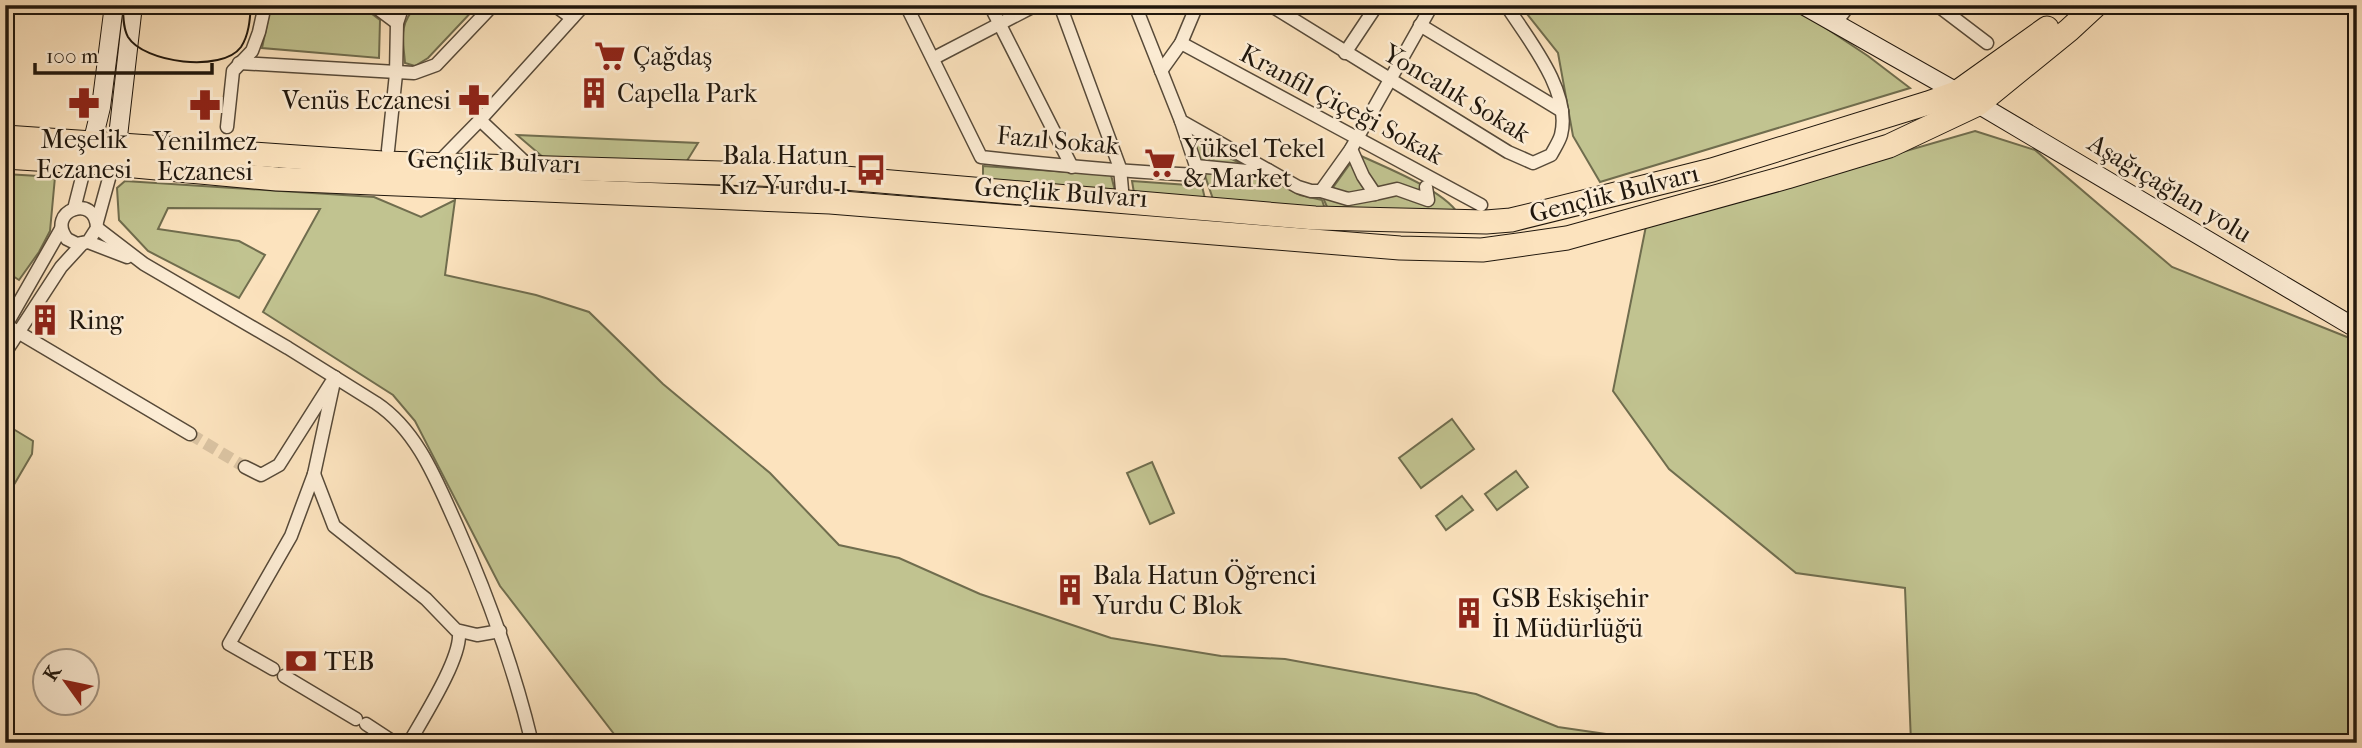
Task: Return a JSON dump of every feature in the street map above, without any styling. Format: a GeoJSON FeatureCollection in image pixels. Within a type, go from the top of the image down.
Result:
{"type":"FeatureCollection","features":[{"type":"Feature","properties":{"kind":"highway","name":"Gençlik Bulvarı"},"geometry":{"type":"LineString","coordinates":[[5,157],[89,153],[821,176],[1315,218],[1486,222],[1511,220],[1712,170],[1956,93],[2029,42],[2073,5]]}},
{"type":"Feature","properties":{"kind":"highway","name":"Gençlik Bulvarı"},"geometry":{"type":"LineString","coordinates":[[115,154],[277,179],[830,202],[1400,247],[1482,250],[1567,238],[1889,146],[1978,104],[2096,5]]}},
{"type":"Feature","properties":{"kind":"highway","name":"Gençlik Bulvarı"},"geometry":{"type":"LineString","coordinates":[[5,137],[89,153]]}},
{"type":"Feature","properties":{"kind":"street"},"geometry":{"type":"LineString","coordinates":[[114,5],[101,107],[74,209],[64,217],[61,229],[6,326],[190,434]]}},
{"type":"Feature","properties":{"kind":"street"},"geometry":{"type":"LineString","coordinates":[[5,353],[61,267],[93,238],[115,154],[133,5]]}},
{"type":"Feature","properties":{"kind":"street"},"geometry":{"type":"LineString","coordinates":[[226,127],[233,71],[252,51],[260,32],[265,5]]}},
{"type":"Feature","properties":{"kind":"street"},"geometry":{"type":"LineString","coordinates":[[373,5],[397,23]]}},
{"type":"Feature","properties":{"kind":"street"},"geometry":{"type":"LineString","coordinates":[[388,150],[396,74],[397,23],[401,11],[407,5]]}},
{"type":"Feature","properties":{"kind":"street"},"geometry":{"type":"LineString","coordinates":[[239,63],[414,74],[436,65],[493,5]]}},
{"type":"Feature","properties":{"kind":"street"},"geometry":{"type":"LineString","coordinates":[[554,5],[572,18]]}},
{"type":"Feature","properties":{"kind":"street"},"geometry":{"type":"LineString","coordinates":[[437,164],[583,5]]}},
{"type":"Feature","properties":{"kind":"street"},"geometry":{"type":"LineString","coordinates":[[906,5],[934,58],[1036,5]]}},
{"type":"Feature","properties":{"kind":"street"},"geometry":{"type":"LineString","coordinates":[[990,5],[1072,167]]}},
{"type":"Feature","properties":{"kind":"street"},"geometry":{"type":"LineString","coordinates":[[1060,5],[1120,168],[1123,201]]}},
{"type":"Feature","properties":{"kind":"street"},"geometry":{"type":"LineString","coordinates":[[1135,5],[1196,166],[1247,172],[1269,170]]}},
{"type":"Feature","properties":{"kind":"street"},"geometry":{"type":"LineString","coordinates":[[1161,71],[1181,43],[1197,5]]}},
{"type":"Feature","properties":{"kind":"street","name":"Yoncalık Sokak"},"geometry":{"type":"LineString","coordinates":[[1270,5],[1508,152],[1533,163],[1551,155],[1561,135],[1562,111]]}},
{"type":"Feature","properties":{"kind":"street"},"geometry":{"type":"LineString","coordinates":[[1345,52],[1377,5]]}},
{"type":"Feature","properties":{"kind":"street"},"geometry":{"type":"LineString","coordinates":[[1321,191],[1354,144],[1432,5]]}},
{"type":"Feature","properties":{"kind":"street"},"geometry":{"type":"LineString","coordinates":[[1506,5],[1546,66],[1562,111]]}},
{"type":"Feature","properties":{"kind":"street","name":"Aşağıçağlan yolu"},"geometry":{"type":"LineString","coordinates":[[1803,5],[1978,104],[2357,329]]}},
{"type":"Feature","properties":{"kind":"street"},"geometry":{"type":"LineString","coordinates":[[1835,24],[1849,5]]}},
{"type":"Feature","properties":{"kind":"street"},"geometry":{"type":"LineString","coordinates":[[1937,5],[1986,43]]}},
{"type":"Feature","properties":{"kind":"street"},"geometry":{"type":"LineString","coordinates":[[1420,25],[1562,111]]}},
{"type":"Feature","properties":{"kind":"street","name":"Kranfil Çiçeği Sokak"},"geometry":{"type":"LineString","coordinates":[[1181,43],[1354,144],[1481,205]]}},
{"type":"Feature","properties":{"kind":"street","name":"Fazıl Sokak"},"geometry":{"type":"LineString","coordinates":[[934,58],[981,157],[1072,167],[1199,175],[1196,166]]}},
{"type":"Feature","properties":{"kind":"street"},"geometry":{"type":"LineString","coordinates":[[480,120],[530,167]]}},
{"type":"Feature","properties":{"kind":"street"},"geometry":{"type":"LineString","coordinates":[[1181,121],[1298,187],[1348,199],[1397,189],[1427,193],[1436,217]]}},
{"type":"Feature","properties":{"kind":"street"},"geometry":{"type":"LineString","coordinates":[[1354,144],[1363,176],[1375,194]]}},
{"type":"Feature","properties":{"kind":"street"},"geometry":{"type":"LineString","coordinates":[[74,209],[91,212],[97,225],[144,264],[335,377],[387,411],[406,431],[425,458],[474,565],[515,676],[532,743]]}},
{"type":"Feature","properties":{"kind":"street"},"geometry":{"type":"LineString","coordinates":[[61,229],[72,242],[85,243],[144,264]]}},
{"type":"Feature","properties":{"kind":"street"},"geometry":{"type":"LineString","coordinates":[[245,467],[261,475],[279,466],[335,377]]}},
{"type":"Feature","properties":{"kind":"street"},"geometry":{"type":"LineString","coordinates":[[335,377],[314,474],[292,536],[229,644],[395,743]]}},
{"type":"Feature","properties":{"kind":"street"},"geometry":{"type":"LineString","coordinates":[[314,474],[334,526],[426,599],[459,633],[477,635],[499,631]]}},
{"type":"Feature","properties":{"kind":"street"},"geometry":{"type":"LineString","coordinates":[[409,743],[458,648],[459,633]]}},
{"type":"Feature","properties":{"kind":"green space"},"geometry":{"type":"Polygon","coordinates":[[[271,5],[360,5],[380,20],[379,58],[262,48],[271,5]]]}},
{"type":"Feature","properties":{"kind":"green space"},"geometry":{"type":"Polygon","coordinates":[[[417,5],[478,5],[428,58],[415,66],[405,63],[403,32],[407,19],[417,5]]]}},
{"type":"Feature","properties":{"kind":"green space"},"geometry":{"type":"Polygon","coordinates":[[[1520,5],[1791,5],[1868,56],[1910,88],[1600,182],[1573,136],[1558,53],[1520,5]]]}},
{"type":"Feature","properties":{"kind":"green space"},"geometry":{"type":"Polygon","coordinates":[[[1975,131],[2035,150],[2172,267],[2357,341],[2357,743],[1911,743],[1905,588],[1796,573],[1669,469],[1613,391],[1646,226],[1975,131]]]}},
{"type":"Feature","properties":{"kind":"green space"},"geometry":{"type":"Polygon","coordinates":[[[517,135],[698,143],[685,164],[544,158],[517,135]]]}},
{"type":"Feature","properties":{"kind":"green space"},"geometry":{"type":"Polygon","coordinates":[[[1192,138],[1300,195],[1322,200],[1325,209],[1213,199],[1192,138]]]}},
{"type":"Feature","properties":{"kind":"green space"},"geometry":{"type":"Polygon","coordinates":[[[1357,154],[1429,189],[1453,207],[1460,217],[1328,209],[1324,200],[1357,154]]]}},
{"type":"Feature","properties":{"kind":"green space"},"geometry":{"type":"Polygon","coordinates":[[[983,166],[1111,175],[1115,191],[983,181],[983,166]]]}},
{"type":"Feature","properties":{"kind":"green space"},"geometry":{"type":"Polygon","coordinates":[[[5,174],[55,177],[50,231],[19,280],[5,271],[5,174]]]}},
{"type":"Feature","properties":{"kind":"green space"},"geometry":{"type":"Polygon","coordinates":[[[125,181],[374,197],[421,217],[455,200],[445,275],[536,295],[589,312],[663,384],[770,473],[839,545],[899,558],[980,594],[1111,638],[1221,656],[1285,659],[1476,694],[1558,727],[1668,743],[621,743],[500,586],[415,421],[393,395],[263,312],[320,209],[168,208],[158,229],[239,241],[265,255],[239,298],[148,251],[119,220],[117,188],[125,181]]]}},
{"type":"Feature","properties":{"kind":"green space"},"geometry":{"type":"Polygon","coordinates":[[[1132,181],[1202,186],[1205,199],[1134,193],[1132,181]]]}},
{"type":"Feature","properties":{"kind":"green space"},"geometry":{"type":"Polygon","coordinates":[[[1452,419],[1474,449],[1421,488],[1399,458],[1452,419]]]}},
{"type":"Feature","properties":{"kind":"green space"},"geometry":{"type":"Polygon","coordinates":[[[5,424],[33,441],[32,454],[5,500],[5,424]]]}},
{"type":"Feature","properties":{"kind":"green space"},"geometry":{"type":"Polygon","coordinates":[[[1152,462],[1174,513],[1150,524],[1127,473],[1152,462]]]}},
{"type":"Feature","properties":{"kind":"green space"},"geometry":{"type":"Polygon","coordinates":[[[1516,471],[1528,487],[1497,510],[1485,494],[1516,471]]]}},
{"type":"Feature","properties":{"kind":"green space"},"geometry":{"type":"Polygon","coordinates":[[[1462,496],[1473,510],[1446,530],[1436,516],[1462,496]]]}},
{"type":"Feature","properties":{"kind":"tunnel"},"geometry":{"type":"LineString","coordinates":[[190,434],[245,467]]}},
{"type":"Feature","properties":{"kind":"tram line"},"geometry":{"type":"LineString","coordinates":[[123,5],[126,33],[137,46],[166,58],[201,62],[218,60],[241,47],[250,21],[251,5]]}},
{"type":"Feature","properties":{"kind":"place","name":"Çağdaş"},"geometry":{"type":"Point","coordinates":[610,56]}},
{"type":"Feature","properties":{"kind":"place","name":"Capella Park"},"geometry":{"type":"Point","coordinates":[594,93]}},
{"type":"Feature","properties":{"kind":"place","name":"Venüs Eczanesi"},"geometry":{"type":"Point","coordinates":[474,100]}},
{"type":"Feature","properties":{"kind":"place","name":"Meşelik Eczanesi"},"geometry":{"type":"Point","coordinates":[84,103]}},
{"type":"Feature","properties":{"kind":"place","name":"Yenilmez Eczanesi"},"geometry":{"type":"Point","coordinates":[205,105]}},
{"type":"Feature","properties":{"kind":"place","name":"Yüksel Tekel & Market"},"geometry":{"type":"Point","coordinates":[1160,163]}},
{"type":"Feature","properties":{"kind":"place","name":"Bala Hatun Kız Yurdu 1"},"geometry":{"type":"Point","coordinates":[871,170]}},
{"type":"Feature","properties":{"kind":"place","name":"Ring"},"geometry":{"type":"Point","coordinates":[45,320]}},
{"type":"Feature","properties":{"kind":"place","name":"Bala Hatun Öğrenci Yurdu C Blok"},"geometry":{"type":"Point","coordinates":[1070,590]}},
{"type":"Feature","properties":{"kind":"place","name":"GSB Eskişehir İl Müdürlüğü"},"geometry":{"type":"Point","coordinates":[1469,613]}},
{"type":"Feature","properties":{"kind":"place","name":"TEB"},"geometry":{"type":"Point","coordinates":[301,661]}}]}
